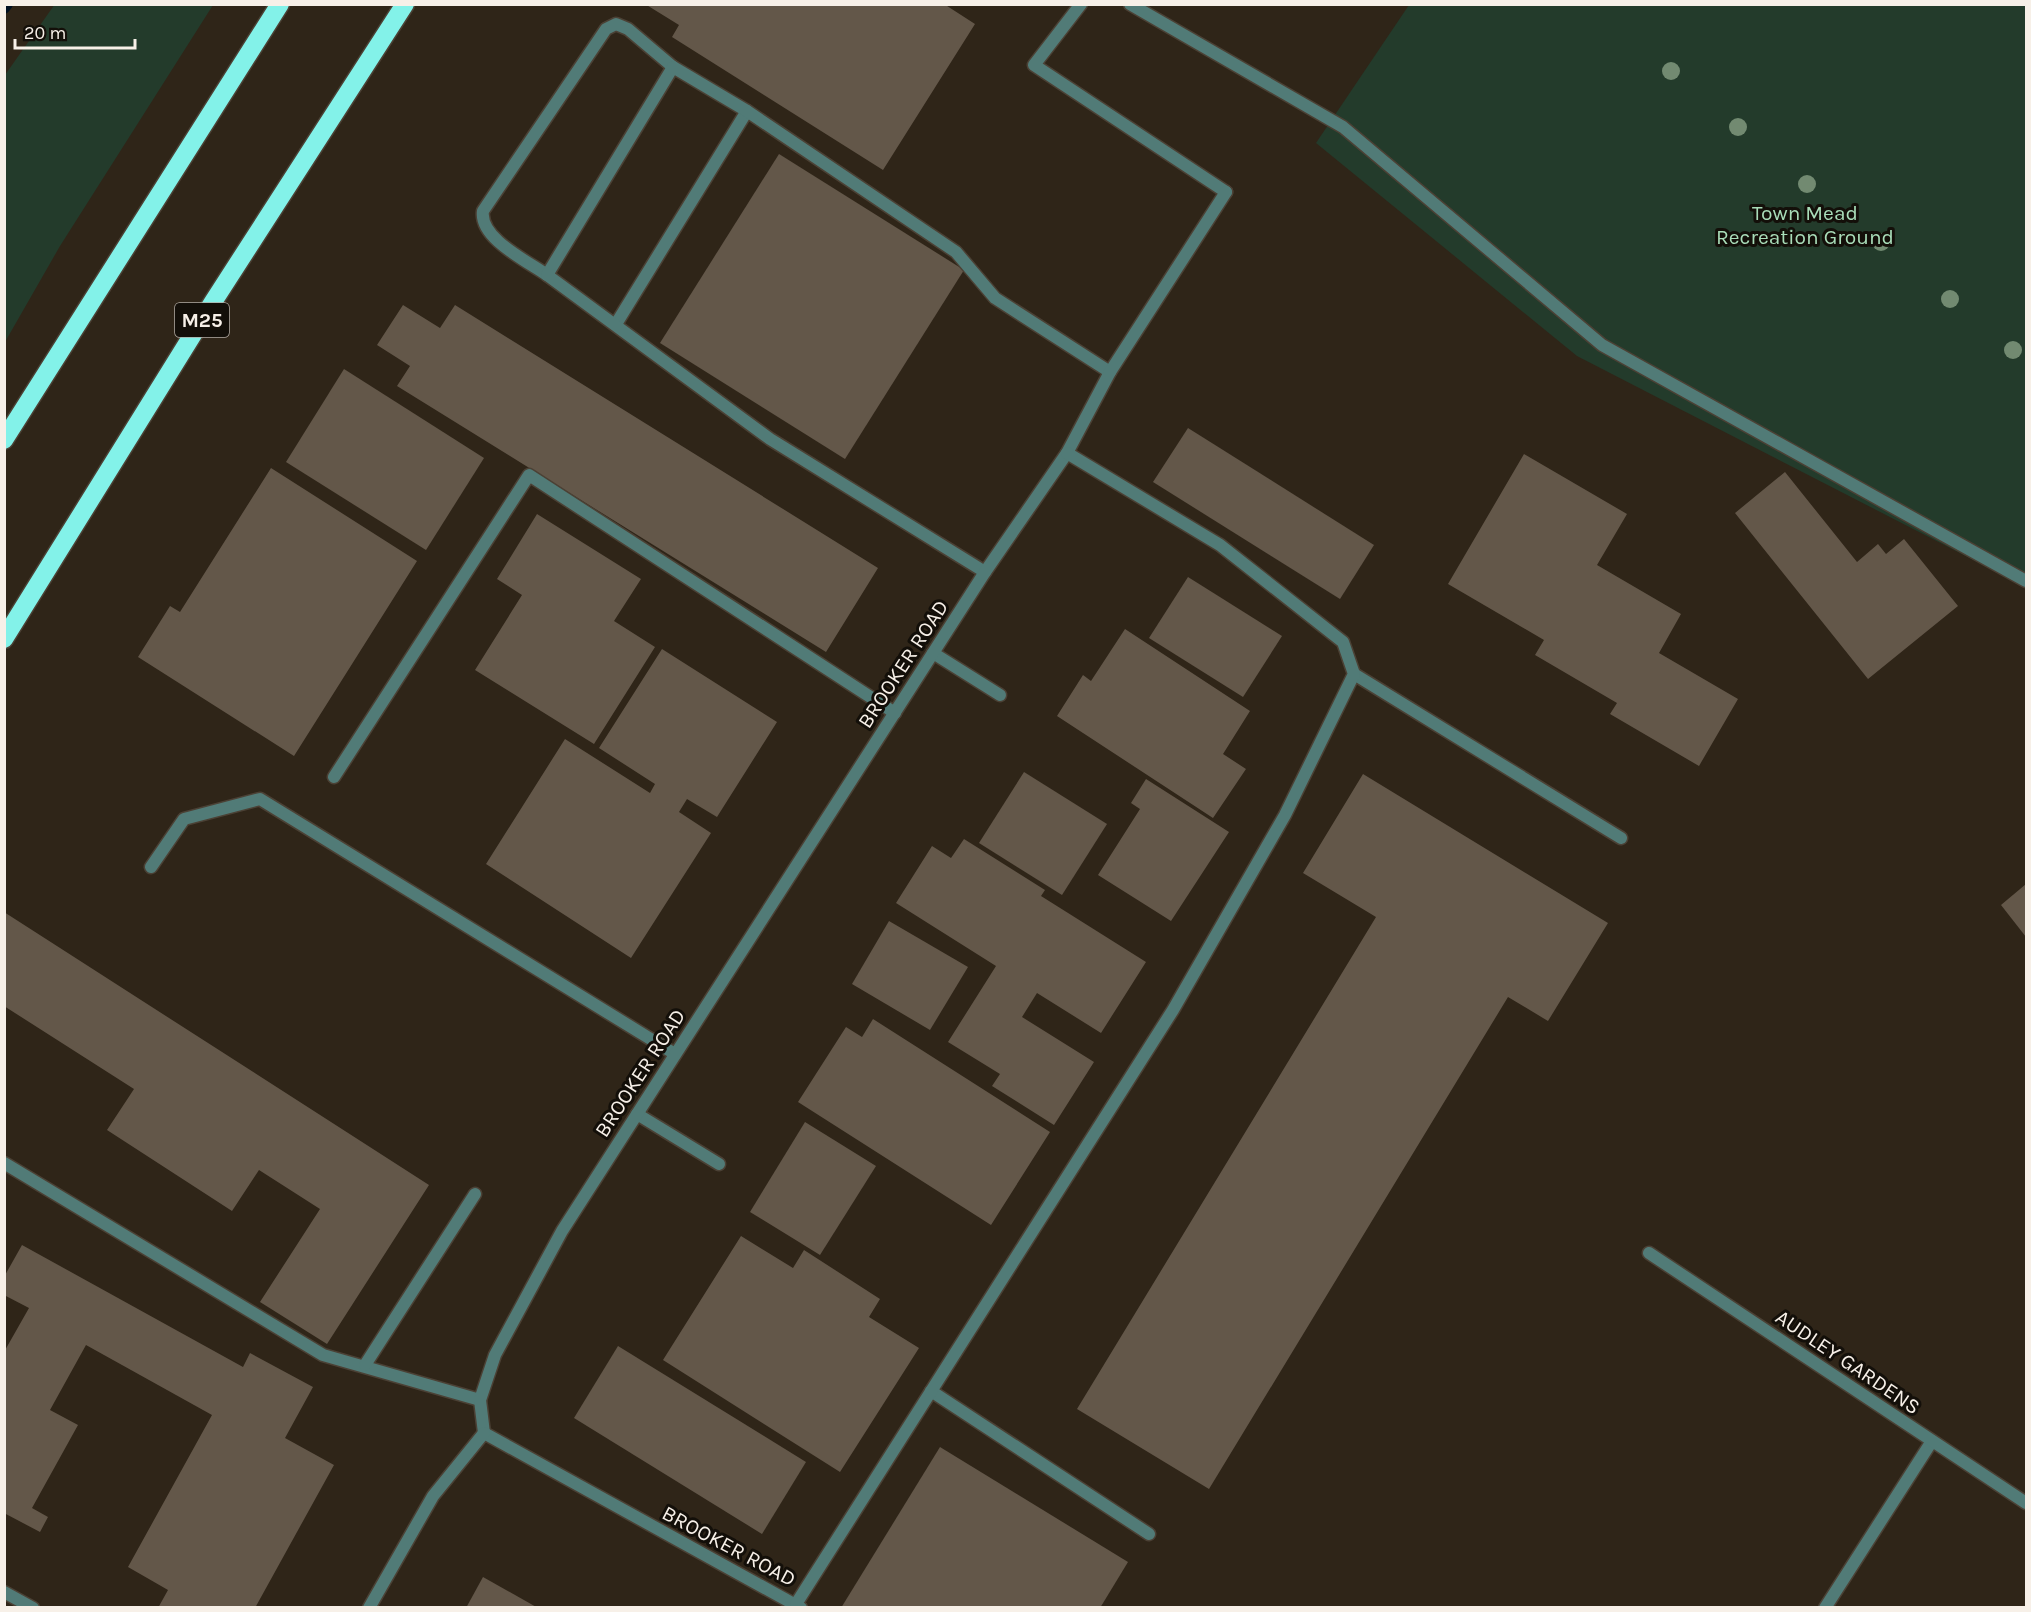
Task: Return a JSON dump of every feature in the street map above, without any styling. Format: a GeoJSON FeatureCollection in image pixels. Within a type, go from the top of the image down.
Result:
{"type":"FeatureCollection","features":[{"type":"Feature","properties":{"kind":"highway"},"geometry":{"type":"LineString","coordinates":[[4,440],[280,4]]}},
{"type":"Feature","properties":{"kind":"highway","name":"M25"},"geometry":{"type":"LineString","coordinates":[[4,639],[225,283],[405,4]]}},
{"type":"Feature","properties":{"kind":"street","name":"BROOKER ROAD"},"geometry":{"type":"LineString","coordinates":[[1081,4],[1034,65],[1226,192],[1110,372],[1067,453],[985,572],[562,1231],[495,1355],[480,1400],[484,1433],[798,1606],[832,1544],[1173,1010],[1286,815],[1354,674]]}},
{"type":"Feature","properties":{"kind":"street"},"geometry":{"type":"LineString","coordinates":[[1134,5],[1343,126],[1602,345],[2026,581]]}},
{"type":"Feature","properties":{"kind":"street"},"geometry":{"type":"LineString","coordinates":[[985,572],[770,439],[616,324],[488,234],[481,221],[483,211],[606,29],[616,24],[628,29],[674,67],[747,111],[956,252],[995,298],[1110,372]]}},
{"type":"Feature","properties":{"kind":"street"},"geometry":{"type":"LineString","coordinates":[[547,275],[674,67]]}},
{"type":"Feature","properties":{"kind":"street"},"geometry":{"type":"LineString","coordinates":[[616,324],[747,111]]}},
{"type":"Feature","properties":{"kind":"street"},"geometry":{"type":"LineString","coordinates":[[1067,453],[1220,545],[1343,642],[1354,674],[1621,838]]}},
{"type":"Feature","properties":{"kind":"street"},"geometry":{"type":"LineString","coordinates":[[334,777],[529,475],[895,712]]}},
{"type":"Feature","properties":{"kind":"street"},"geometry":{"type":"LineString","coordinates":[[933,653],[1000,695]]}},
{"type":"Feature","properties":{"kind":"street"},"geometry":{"type":"LineString","coordinates":[[151,867],[184,819],[260,800],[675,1054]]}},
{"type":"Feature","properties":{"kind":"street"},"geometry":{"type":"LineString","coordinates":[[637,1114],[719,1164]]}},
{"type":"Feature","properties":{"kind":"street"},"geometry":{"type":"LineString","coordinates":[[4,1164],[323,1354],[480,1400]]}},
{"type":"Feature","properties":{"kind":"street"},"geometry":{"type":"LineString","coordinates":[[365,1365],[475,1194]]}},
{"type":"Feature","properties":{"kind":"street","name":"AUDLEY GARDENS"},"geometry":{"type":"LineString","coordinates":[[1649,1253],[2026,1503]]}},
{"type":"Feature","properties":{"kind":"street"},"geometry":{"type":"LineString","coordinates":[[931,1391],[1149,1534]]}},
{"type":"Feature","properties":{"kind":"street"},"geometry":{"type":"LineString","coordinates":[[369,1608],[433,1496],[484,1433]]}},
{"type":"Feature","properties":{"kind":"street"},"geometry":{"type":"LineString","coordinates":[[1825,1608],[1932,1441]]}},
{"type":"Feature","properties":{"kind":"street"},"geometry":{"type":"LineString","coordinates":[[4,1592],[33,1608]]}},
{"type":"Feature","properties":{"kind":"green space"},"geometry":{"type":"Polygon","coordinates":[[[55,4],[213,5],[60,246],[5,342],[5,75],[55,4]]]}},
{"type":"Feature","properties":{"kind":"green space","name":"Town Mead Recreation Ground"},"geometry":{"type":"Polygon","coordinates":[[[1409,5],[2026,5],[2026,587],[1577,356],[1316,143],[1409,5]]]}},
{"type":"Feature","properties":{"kind":"building"},"geometry":{"type":"Polygon","coordinates":[[[645,4],[944,4],[975,24],[883,170],[672,37],[679,25],[645,4]]]}},
{"type":"Feature","properties":{"kind":"building"},"geometry":{"type":"Polygon","coordinates":[[[779,154],[964,270],[845,459],[660,343],[779,154]]]}},
{"type":"Feature","properties":{"kind":"building"},"geometry":{"type":"Polygon","coordinates":[[[403,305],[440,328],[455,305],[878,568],[826,652],[397,386],[410,366],[377,345],[403,305]]]}},
{"type":"Feature","properties":{"kind":"building"},"geometry":{"type":"Polygon","coordinates":[[[344,369],[484,458],[426,550],[286,462],[344,369]]]}},
{"type":"Feature","properties":{"kind":"building"},"geometry":{"type":"Polygon","coordinates":[[[1188,428],[1374,545],[1340,599],[1153,482],[1188,428]]]}},
{"type":"Feature","properties":{"kind":"building"},"geometry":{"type":"Polygon","coordinates":[[[1524,454],[1627,514],[1597,565],[1681,614],[1659,653],[1738,699],[1699,766],[1610,714],[1617,703],[1535,655],[1544,640],[1448,584],[1524,454]]]}},
{"type":"Feature","properties":{"kind":"building"},"geometry":{"type":"Polygon","coordinates":[[[271,468],[417,561],[294,756],[138,657],[170,606],[180,612],[271,468]]]}},
{"type":"Feature","properties":{"kind":"building"},"geometry":{"type":"Polygon","coordinates":[[[1785,472],[1857,562],[1878,544],[1886,554],[1904,539],[1958,606],[1868,679],[1735,513],[1785,472]]]}},
{"type":"Feature","properties":{"kind":"building"},"geometry":{"type":"Polygon","coordinates":[[[537,514],[641,579],[614,621],[655,647],[594,744],[475,670],[522,595],[497,579],[537,514]]]}},
{"type":"Feature","properties":{"kind":"building"},"geometry":{"type":"Polygon","coordinates":[[[1188,577],[1282,636],[1243,697],[1149,638],[1188,577]]]}},
{"type":"Feature","properties":{"kind":"building"},"geometry":{"type":"Polygon","coordinates":[[[1125,629],[1250,711],[1223,754],[1246,769],[1213,818],[1057,716],[1083,675],[1091,681],[1125,629]]]}},
{"type":"Feature","properties":{"kind":"building"},"geometry":{"type":"Polygon","coordinates":[[[662,649],[777,722],[717,817],[687,799],[679,812],[711,833],[631,958],[486,864],[565,739],[650,793],[655,784],[599,748],[662,649]]]}},
{"type":"Feature","properties":{"kind":"building"},"geometry":{"type":"Polygon","coordinates":[[[1024,772],[1107,824],[1062,895],[979,843],[1024,772]]]}},
{"type":"Feature","properties":{"kind":"building"},"geometry":{"type":"Polygon","coordinates":[[[1363,774],[1608,923],[1548,1021],[1508,997],[1209,1489],[1077,1409],[1376,917],[1303,873],[1363,774]]]}},
{"type":"Feature","properties":{"kind":"building"},"geometry":{"type":"Polygon","coordinates":[[[1146,779],[1229,832],[1171,921],[1098,875],[1140,809],[1131,803],[1146,779]]]}},
{"type":"Feature","properties":{"kind":"building"},"geometry":{"type":"Polygon","coordinates":[[[964,839],[1045,890],[1041,896],[1146,962],[1101,1033],[1037,993],[1022,1017],[1094,1062],[1054,1125],[992,1086],[1000,1074],[948,1042],[996,966],[896,903],[932,846],[951,858],[964,839]]]}},
{"type":"Feature","properties":{"kind":"building"},"geometry":{"type":"Polygon","coordinates":[[[2026,884],[2026,937],[2001,905],[2026,884]]]}},
{"type":"Feature","properties":{"kind":"building"},"geometry":{"type":"Polygon","coordinates":[[[4,912],[429,1185],[327,1344],[260,1302],[320,1209],[259,1170],[232,1211],[107,1130],[134,1089],[4,1006],[4,912]]]}},
{"type":"Feature","properties":{"kind":"building"},"geometry":{"type":"Polygon","coordinates":[[[889,921],[968,967],[930,1030],[852,984],[889,921]]]}},
{"type":"Feature","properties":{"kind":"building"},"geometry":{"type":"Polygon","coordinates":[[[873,1019],[1050,1132],[991,1225],[798,1102],[846,1027],[862,1037],[873,1019]]]}},
{"type":"Feature","properties":{"kind":"building"},"geometry":{"type":"Polygon","coordinates":[[[805,1122],[876,1166],[820,1255],[750,1212],[805,1122]]]}},
{"type":"Feature","properties":{"kind":"building"},"geometry":{"type":"Polygon","coordinates":[[[741,1236],[793,1268],[804,1250],[880,1299],[869,1317],[919,1348],[840,1472],[663,1360],[741,1236]]]}},
{"type":"Feature","properties":{"kind":"building"},"geometry":{"type":"Polygon","coordinates":[[[22,1245],[243,1367],[250,1353],[313,1387],[285,1438],[334,1465],[255,1608],[158,1608],[168,1590],[128,1567],[212,1415],[86,1345],[50,1410],[78,1425],[32,1508],[48,1517],[40,1532],[4,1513],[4,1352],[29,1308],[4,1295],[4,1277],[22,1245]]]}},
{"type":"Feature","properties":{"kind":"building"},"geometry":{"type":"Polygon","coordinates":[[[618,1346],[806,1462],[762,1534],[574,1418],[618,1346]]]}},
{"type":"Feature","properties":{"kind":"building"},"geometry":{"type":"Polygon","coordinates":[[[940,1447],[1128,1562],[1100,1608],[841,1608],[940,1447]]]}},
{"type":"Feature","properties":{"kind":"building"},"geometry":{"type":"Polygon","coordinates":[[[483,1577],[538,1608],[466,1608],[483,1577]]]}},
{"type":"Feature","properties":{"kind":"waterway"},"geometry":{"type":"LineString","coordinates":[[4,8],[7,4]]}}]}
